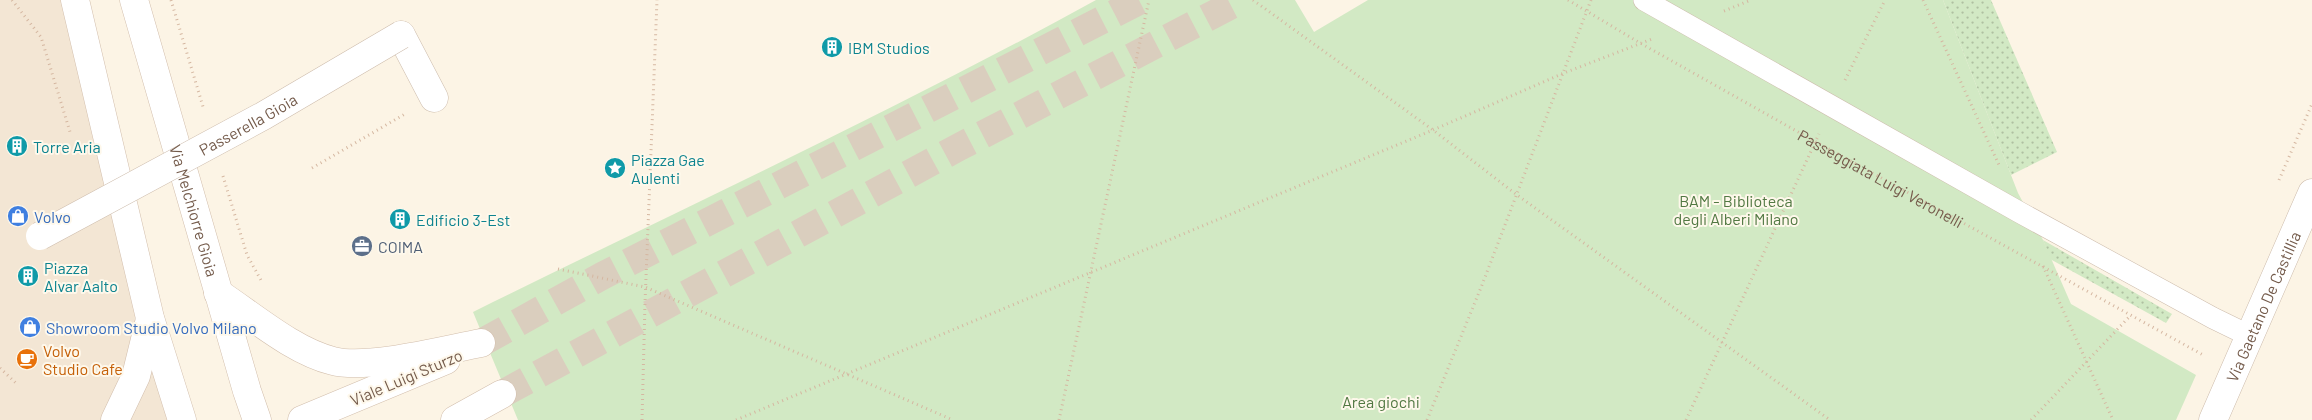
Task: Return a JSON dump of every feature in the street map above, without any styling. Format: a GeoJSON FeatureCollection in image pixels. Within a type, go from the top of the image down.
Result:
{"type":"FeatureCollection","features":[{"type":"Feature","properties":{"kind":"main road"},"geometry":{"type":"LineString","coordinates":[[75,0],[150,318],[182,420]]}},
{"type":"Feature","properties":{"kind":"main road","name":"Via Melchiorre Gioia"},"geometry":{"type":"LineString","coordinates":[[134,0],[246,391],[258,420]]}},
{"type":"Feature","properties":{"kind":"main road","name":"Passerella Gioia"},"geometry":{"type":"LineString","coordinates":[[40,236],[263,116],[401,35],[434,98]]}},
{"type":"Feature","properties":{"kind":"main road","name":"Via Gaetano De Castillia"},"geometry":{"type":"LineString","coordinates":[[2213,420],[2250,336],[2306,225],[2312,192]]}},
{"type":"Feature","properties":{"kind":"main road","name":"Viale Luigi Sturzo"},"geometry":{"type":"LineString","coordinates":[[218,293],[305,350],[336,362],[381,361],[481,344],[432,367],[302,420]]}},
{"type":"Feature","properties":{"kind":"main road"},"geometry":{"type":"LineString","coordinates":[[115,420],[136,376],[150,318]]}},
{"type":"Feature","properties":{"kind":"main road"},"geometry":{"type":"LineString","coordinates":[[455,420],[502,394]]}},
{"type":"Feature","properties":{"kind":"lane"},"geometry":{"type":"LineString","coordinates":[[1644,0],[2019,212],[2250,336]]}},
{"type":"Feature","properties":{"kind":"path"},"geometry":{"type":"LineString","coordinates":[[12,0],[40,36],[71,138]]}},
{"type":"Feature","properties":{"kind":"path"},"geometry":{"type":"LineString","coordinates":[[642,420],[645,287],[657,0]]}},
{"type":"Feature","properties":{"kind":"path"},"geometry":{"type":"LineString","coordinates":[[1059,420],[1149,0]]}},
{"type":"Feature","properties":{"kind":"path"},"geometry":{"type":"LineString","coordinates":[[1253,0],[1433,130],[1517,195],[1830,420]]}},
{"type":"Feature","properties":{"kind":"path","name":"Passeggiata Luigi Veronelli"},"geometry":{"type":"LineString","coordinates":[[1568,0],[1640,43],[1816,142],[2196,351]]}},
{"type":"Feature","properties":{"kind":"path"},"geometry":{"type":"LineString","coordinates":[[1427,420],[1517,195],[1591,0]]}},
{"type":"Feature","properties":{"kind":"path"},"geometry":{"type":"LineString","coordinates":[[1716,14],[1751,0]]}},
{"type":"Feature","properties":{"kind":"path"},"geometry":{"type":"LineString","coordinates":[[1843,84],[1885,0]]}},
{"type":"Feature","properties":{"kind":"path"},"geometry":{"type":"LineString","coordinates":[[1923,0],[2001,171]]}},
{"type":"Feature","properties":{"kind":"path"},"geometry":{"type":"LineString","coordinates":[[736,420],[1433,130],[1564,73],[1654,38]]}},
{"type":"Feature","properties":{"kind":"path"},"geometry":{"type":"LineString","coordinates":[[312,168],[434,98]]}},
{"type":"Feature","properties":{"kind":"path"},"geometry":{"type":"LineString","coordinates":[[1686,420],[1822,129]]}},
{"type":"Feature","properties":{"kind":"path"},"geometry":{"type":"LineString","coordinates":[[2040,258],[2112,420]]}},
{"type":"Feature","properties":{"kind":"path"},"geometry":{"type":"LineString","coordinates":[[558,269],[645,287],[953,420]]}},
{"type":"Feature","properties":{"kind":"path"},"geometry":{"type":"LineString","coordinates":[[2031,420],[2131,315]]}},
{"type":"Feature","properties":{"kind":"path"},"geometry":{"type":"LineString","coordinates":[[0,368],[18,385]]}},
{"type":"Feature","properties":{"kind":"shaded area"},"geometry":{"type":"Polygon","coordinates":[[[0,0],[71,0],[179,420],[0,420],[0,0]]]}},
{"type":"Feature","properties":{"kind":"green space","name":"BAM - Biblioteca degli Alberi Milano"},"geometry":{"type":"Polygon","coordinates":[[[1096,0],[1295,0],[1314,32],[1368,0],[1943,0],[2018,193],[2043,240],[2071,304],[2196,375],[2176,420],[518,420],[473,312],[865,121],[1096,0]]]}},
{"type":"Feature","properties":{"kind":"green space"},"geometry":{"type":"Polygon","coordinates":[[[1943,0],[1991,0],[2057,152],[2011,175],[1943,0]]]}},
{"type":"Feature","properties":{"kind":"green space"},"geometry":{"type":"Polygon","coordinates":[[[2043,240],[2172,314],[2166,323],[2050,259],[2043,240]]]}},
{"type":"Feature","properties":{"kind":"tunnel"},"geometry":{"type":"LineString","coordinates":[[481,343],[602,276],[1141,0]]}},
{"type":"Feature","properties":{"kind":"tunnel"},"geometry":{"type":"LineString","coordinates":[[502,394],[959,147],[1241,0]]}},
{"type":"Feature","properties":{"kind":"place","name":"IBM Studios"},"geometry":{"type":"Point","coordinates":[832,47]}},
{"type":"Feature","properties":{"kind":"place","name":"Torre Aria"},"geometry":{"type":"Point","coordinates":[17,146]}},
{"type":"Feature","properties":{"kind":"place","name":"Piazza Gae Aulenti"},"geometry":{"type":"Point","coordinates":[615,168]}},
{"type":"Feature","properties":{"kind":"place","name":"Volvo"},"geometry":{"type":"Point","coordinates":[18,216]}},
{"type":"Feature","properties":{"kind":"place","name":"Edificio 3-Est"},"geometry":{"type":"Point","coordinates":[400,219]}},
{"type":"Feature","properties":{"kind":"place","name":"COIMA"},"geometry":{"type":"Point","coordinates":[362,246]}},
{"type":"Feature","properties":{"kind":"place","name":"Piazza Alvar Aalto"},"geometry":{"type":"Point","coordinates":[28,276]}},
{"type":"Feature","properties":{"kind":"place","name":"Showroom Studio Volvo Milano"},"geometry":{"type":"Point","coordinates":[30,327]}},
{"type":"Feature","properties":{"kind":"place","name":"Volvo Studio Cafe"},"geometry":{"type":"Point","coordinates":[27,359]}},
{"type":"Feature","properties":{"kind":"park label","name":"Area giochi"},"geometry":{"type":"Point","coordinates":[1381,401]}}]}
